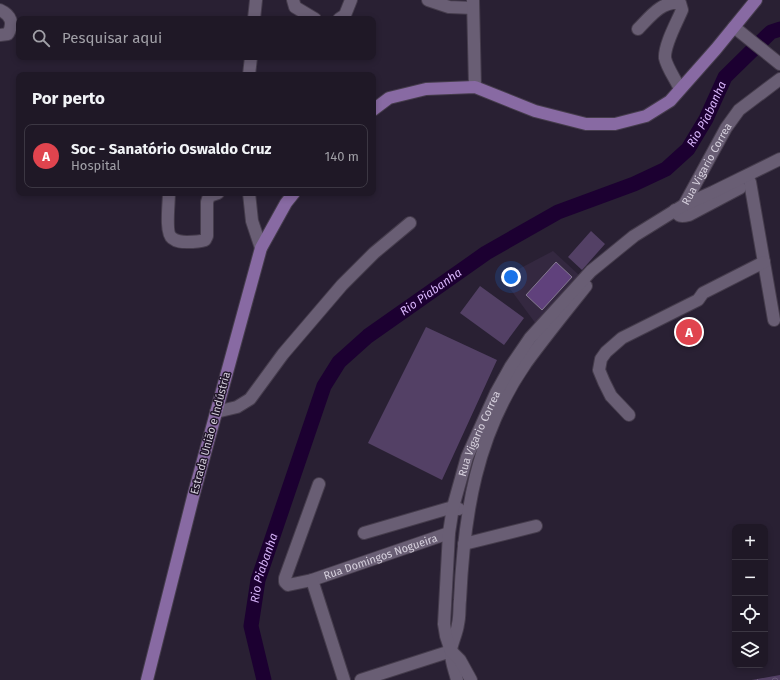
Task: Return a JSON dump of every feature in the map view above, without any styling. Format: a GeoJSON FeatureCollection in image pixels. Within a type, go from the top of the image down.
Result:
{"type":"FeatureCollection","features":[{"type":"Feature","properties":{"kind":"main road"},"geometry":{"type":"LineString","coordinates":[[376,108],[389,98],[426,89],[475,87],[535,111],[586,124],[615,124],[646,116],[670,101],[756,0]]}},
{"type":"Feature","properties":{"kind":"main road","name":"Estrada União e Indústria"},"geometry":{"type":"LineString","coordinates":[[147,680],[193,497],[261,248],[286,203],[292,196]]}},
{"type":"Feature","properties":{"kind":"street"},"geometry":{"type":"LineString","coordinates":[[254,16],[256,0]]}},
{"type":"Feature","properties":{"kind":"street"},"geometry":{"type":"LineString","coordinates":[[293,0],[295,6],[310,16]]}},
{"type":"Feature","properties":{"kind":"street"},"geometry":{"type":"LineString","coordinates":[[343,16],[351,0]]}},
{"type":"Feature","properties":{"kind":"street"},"geometry":{"type":"LineString","coordinates":[[428,0],[449,7],[473,4],[475,87]]}},
{"type":"Feature","properties":{"kind":"street"},"geometry":{"type":"LineString","coordinates":[[638,29],[662,6],[672,2],[680,3],[682,10],[667,45],[665,57],[680,89]]}},
{"type":"Feature","properties":{"kind":"street"},"geometry":{"type":"LineString","coordinates":[[0,10],[6,13],[11,20],[12,27],[8,34],[0,35]]}},
{"type":"Feature","properties":{"kind":"street"},"geometry":{"type":"LineString","coordinates":[[734,27],[780,64]]}},
{"type":"Feature","properties":{"kind":"street"},"geometry":{"type":"LineString","coordinates":[[249,72],[250,60]]}},
{"type":"Feature","properties":{"kind":"street","name":"Rua Vigario Correa"},"geometry":{"type":"LineString","coordinates":[[451,651],[458,623],[464,544],[468,512],[476,471],[488,436],[523,359],[530,338],[576,286],[608,256],[634,236],[679,207],[699,177],[726,128],[739,110],[780,79]]}},
{"type":"Feature","properties":{"kind":"street"},"geometry":{"type":"LineString","coordinates":[[780,159],[679,207],[678,215],[682,217],[689,215],[780,166]]}},
{"type":"Feature","properties":{"kind":"street"},"geometry":{"type":"LineString","coordinates":[[699,177],[699,182],[702,189],[713,192]]}},
{"type":"Feature","properties":{"kind":"street"},"geometry":{"type":"LineString","coordinates":[[750,182],[774,320]]}},
{"type":"Feature","properties":{"kind":"street"},"geometry":{"type":"LineString","coordinates":[[169,196],[169,235],[179,242],[200,242],[205,240],[207,236],[207,202],[209,196]]}},
{"type":"Feature","properties":{"kind":"street"},"geometry":{"type":"LineString","coordinates":[[249,196],[252,221],[261,248]]}},
{"type":"Feature","properties":{"kind":"street"},"geometry":{"type":"LineString","coordinates":[[216,412],[237,407],[250,398],[283,354],[342,285],[374,253],[410,223]]}},
{"type":"Feature","properties":{"kind":"street"},"geometry":{"type":"LineString","coordinates":[[629,415],[611,396],[599,370],[601,359],[606,352],[622,338],[698,300],[703,293],[764,262]]}},
{"type":"Feature","properties":{"kind":"street","name":"Rua Vigario Correa"},"geometry":{"type":"LineString","coordinates":[[472,680],[460,660],[451,651],[444,624],[449,533],[453,507],[467,457],[480,426],[496,393],[523,359]]}},
{"type":"Feature","properties":{"kind":"street","name":"Rua Domingos Nogueira"},"geometry":{"type":"LineString","coordinates":[[319,484],[285,578],[285,582],[288,585],[312,580],[449,533]]}},
{"type":"Feature","properties":{"kind":"street"},"geometry":{"type":"LineString","coordinates":[[364,533],[453,507],[468,512]]}},
{"type":"Feature","properties":{"kind":"street"},"geometry":{"type":"LineString","coordinates":[[464,544],[536,526]]}},
{"type":"Feature","properties":{"kind":"street"},"geometry":{"type":"LineString","coordinates":[[312,580],[344,680]]}},
{"type":"Feature","properties":{"kind":"street"},"geometry":{"type":"LineString","coordinates":[[361,680],[451,651],[458,680]]}},
{"type":"Feature","properties":{"kind":"shaded area"},"geometry":{"type":"Polygon","coordinates":[[[553,251],[579,275],[536,324],[502,278],[553,251]]]}},
{"type":"Feature","properties":{"kind":"green space"},"geometry":{"type":"Polygon","coordinates":[[[591,231],[605,244],[582,270],[568,257],[591,231]]]}},
{"type":"Feature","properties":{"kind":"green space"},"geometry":{"type":"Polygon","coordinates":[[[480,286],[524,318],[504,345],[460,313],[480,286]]]}},
{"type":"Feature","properties":{"kind":"green space"},"geometry":{"type":"Polygon","coordinates":[[[426,327],[497,360],[442,480],[368,443],[426,327]]]}},
{"type":"Feature","properties":{"kind":"green space"},"geometry":{"type":"Polygon","coordinates":[[[780,675],[780,680],[752,680],[780,675]]]}},
{"type":"Feature","properties":{"kind":"building"},"geometry":{"type":"Polygon","coordinates":[[[556,262],[572,277],[542,310],[526,295],[556,262]]]}},
{"type":"Feature","properties":{"kind":"waterway","name":"Rio Piabanha"},"geometry":{"type":"LineString","coordinates":[[264,680],[251,626],[258,580],[324,386],[339,362],[368,336],[486,253],[558,212],[634,184],[666,169],[688,149],[706,119],[725,77],[771,32],[780,29]]}},
{"type":"Feature","properties":{"kind":"place","name":"Soc - Sanatório Oswaldo Cruz"},"geometry":{"type":"Point","coordinates":[689,332]}}]}
